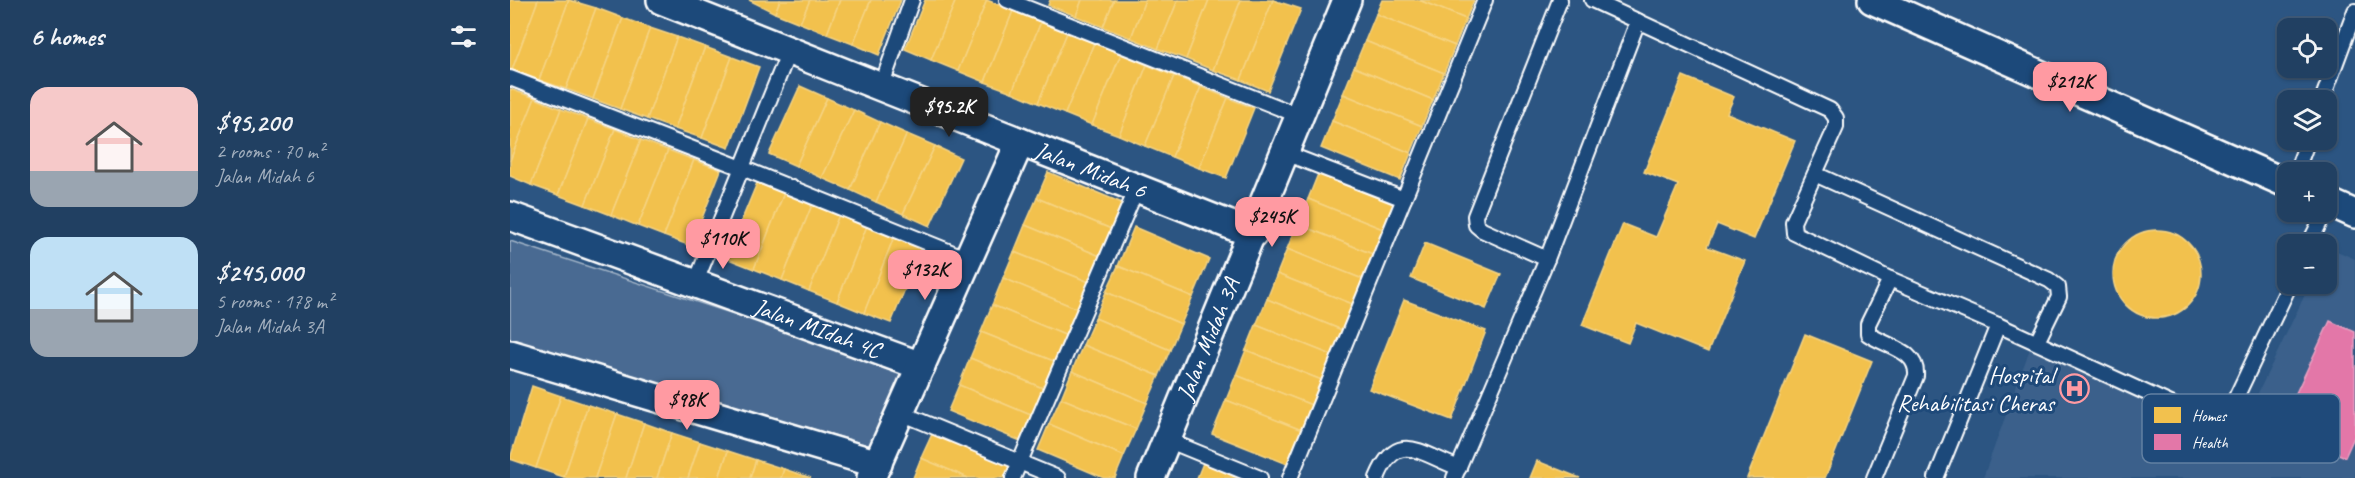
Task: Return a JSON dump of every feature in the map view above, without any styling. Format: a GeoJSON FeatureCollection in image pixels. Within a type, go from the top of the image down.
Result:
{"type":"FeatureCollection","features":[{"type":"Feature","properties":{"kind":"street","name":"Jalan Midah 6"},"geometry":{"type":"LineString","coordinates":[[660,0],[1253,234]]}},
{"type":"Feature","properties":{"kind":"street","name":"Jalan Midah 3A"},"geometry":{"type":"LineString","coordinates":[[1151,478],[1253,234],[1347,0]]}},
{"type":"Feature","properties":{"kind":"street"},"geometry":{"type":"LineString","coordinates":[[1882,2],[2277,179]]}},
{"type":"Feature","properties":{"kind":"street"},"geometry":{"type":"LineString","coordinates":[[510,354],[874,471],[1020,142]]}},
{"type":"Feature","properties":{"kind":"street"},"geometry":{"type":"LineString","coordinates":[[2337,209],[2355,214]]}},
{"type":"Feature","properties":{"kind":"street","name":"Jalan MIdah 4C"},"geometry":{"type":"LineString","coordinates":[[510,216],[921,366]]}},
{"type":"Feature","properties":{"kind":"lane"},"geometry":{"type":"LineString","coordinates":[[881,87],[912,0]]}},
{"type":"Feature","properties":{"kind":"lane"},"geometry":{"type":"LineString","coordinates":[[1007,0],[1300,116]]}},
{"type":"Feature","properties":{"kind":"lane"},"geometry":{"type":"LineString","coordinates":[[1290,478],[1485,0]]}},
{"type":"Feature","properties":{"kind":"lane"},"geometry":{"type":"LineString","coordinates":[[1547,259],[1482,231],[1476,225],[1475,216],[1560,0]]}},
{"type":"Feature","properties":{"kind":"lane"},"geometry":{"type":"LineString","coordinates":[[1592,0],[1830,110],[1836,117],[1836,127],[1793,222],[1794,233],[1890,279],[2037,342],[2150,394]]}},
{"type":"Feature","properties":{"kind":"lane"},"geometry":{"type":"LineString","coordinates":[[2326,90],[2355,11]]}},
{"type":"Feature","properties":{"kind":"lane"},"geometry":{"type":"LineString","coordinates":[[1377,478],[1385,459],[1394,450],[1404,447],[1456,473],[1547,259],[1638,21]]}},
{"type":"Feature","properties":{"kind":"lane"},"geometry":{"type":"LineString","coordinates":[[695,284],[789,51]]}},
{"type":"Feature","properties":{"kind":"lane"},"geometry":{"type":"LineString","coordinates":[[510,78],[968,259]]}},
{"type":"Feature","properties":{"kind":"lane"},"geometry":{"type":"LineString","coordinates":[[1285,153],[1404,199]]}},
{"type":"Feature","properties":{"kind":"lane"},"geometry":{"type":"LineString","coordinates":[[1815,174],[2049,280],[2058,288],[2059,297],[2037,342]]}},
{"type":"Feature","properties":{"kind":"lane"},"geometry":{"type":"LineString","coordinates":[[1013,478],[1137,188]]}},
{"type":"Feature","properties":{"kind":"lane"},"geometry":{"type":"LineString","coordinates":[[1874,478],[1916,376],[1917,365],[1911,356],[1868,334],[1868,324],[1890,279]]}},
{"type":"Feature","properties":{"kind":"lane"},"geometry":{"type":"LineString","coordinates":[[2238,394],[2285,294]]}},
{"type":"Feature","properties":{"kind":"lane"},"geometry":{"type":"LineString","coordinates":[[1936,478],[1998,325]]}},
{"type":"Feature","properties":{"kind":"lane"},"geometry":{"type":"LineString","coordinates":[[901,413],[1058,478]]}},
{"type":"Feature","properties":{"kind":"lane"},"geometry":{"type":"LineString","coordinates":[[1167,440],[1260,478]]}},
{"type":"Feature","properties":{"kind":"shaded area"},"geometry":{"type":"Polygon","coordinates":[[[510,241],[908,371],[871,446],[510,340],[510,241]]]}},
{"type":"Feature","properties":{"kind":"shaded area","name":"Hospital Rehabilitasi Cheras"},"geometry":{"type":"Polygon","coordinates":[[[2337,251],[2355,259],[2355,478],[1983,478],[2031,346],[2149,394],[2142,394],[2142,463],[2340,463],[2340,394],[2258,394],[2305,294],[2337,294],[2337,251]]]}},
{"type":"Feature","properties":{"kind":"building: Homes"},"geometry":{"type":"Polygon","coordinates":[[[510,0],[538,0],[512,70],[510,69],[510,0]]]}},
{"type":"Feature","properties":{"kind":"building: Homes"},"geometry":{"type":"Polygon","coordinates":[[[538,0],[569,0],[539,80],[512,70],[538,0]]]}},
{"type":"Feature","properties":{"kind":"building: Homes"},"geometry":{"type":"Polygon","coordinates":[[[569,0],[596,8],[566,89],[539,80],[569,0]]]}},
{"type":"Feature","properties":{"kind":"building: Homes"},"geometry":{"type":"Polygon","coordinates":[[[749,0],[780,0],[775,13],[749,0]]]}},
{"type":"Feature","properties":{"kind":"building: Homes"},"geometry":{"type":"Polygon","coordinates":[[[780,0],[810,0],[800,23],[775,13],[780,0]]]}},
{"type":"Feature","properties":{"kind":"building: Homes"},"geometry":{"type":"Polygon","coordinates":[[[810,0],[840,0],[827,34],[800,23],[810,0]]]}},
{"type":"Feature","properties":{"kind":"building: Homes"},"geometry":{"type":"Polygon","coordinates":[[[840,0],[871,0],[853,44],[827,34],[840,0]]]}},
{"type":"Feature","properties":{"kind":"building: Homes"},"geometry":{"type":"Polygon","coordinates":[[[871,0],[901,0],[879,55],[853,44],[871,0]]]}},
{"type":"Feature","properties":{"kind":"building: Homes"},"geometry":{"type":"Polygon","coordinates":[[[925,0],[956,0],[931,60],[905,49],[925,0]]]}},
{"type":"Feature","properties":{"kind":"building: Homes"},"geometry":{"type":"Polygon","coordinates":[[[956,0],[987,0],[958,71],[931,60],[956,0]]]}},
{"type":"Feature","properties":{"kind":"building: Homes"},"geometry":{"type":"Polygon","coordinates":[[[987,0],[1013,11],[985,82],[958,71],[987,0]]]}},
{"type":"Feature","properties":{"kind":"building: Homes"},"geometry":{"type":"Polygon","coordinates":[[[1050,0],[1082,0],[1076,16],[1048,5],[1050,0]]]}},
{"type":"Feature","properties":{"kind":"building: Homes"},"geometry":{"type":"Polygon","coordinates":[[[1082,0],[1114,0],[1103,27],[1076,16],[1082,0]]]}},
{"type":"Feature","properties":{"kind":"building: Homes"},"geometry":{"type":"Polygon","coordinates":[[[1114,0],[1145,0],[1131,38],[1103,27],[1114,0]]]}},
{"type":"Feature","properties":{"kind":"building: Homes"},"geometry":{"type":"Polygon","coordinates":[[[1145,0],[1178,0],[1158,49],[1131,38],[1145,0]]]}},
{"type":"Feature","properties":{"kind":"building: Homes"},"geometry":{"type":"Polygon","coordinates":[[[1178,0],[1209,0],[1186,59],[1158,49],[1178,0]]]}},
{"type":"Feature","properties":{"kind":"building: Homes"},"geometry":{"type":"Polygon","coordinates":[[[1209,0],[1241,0],[1213,70],[1186,59],[1209,0]]]}},
{"type":"Feature","properties":{"kind":"building: Homes"},"geometry":{"type":"Polygon","coordinates":[[[1241,0],[1273,0],[1241,80],[1213,70],[1241,0]]]}},
{"type":"Feature","properties":{"kind":"building: Homes"},"geometry":{"type":"Polygon","coordinates":[[[1273,0],[1301,9],[1268,91],[1241,80],[1273,0]]]}},
{"type":"Feature","properties":{"kind":"building: Homes"},"geometry":{"type":"Polygon","coordinates":[[[1382,0],[1419,0],[1466,19],[1455,46],[1376,14],[1382,0]]]}},
{"type":"Feature","properties":{"kind":"building: Homes"},"geometry":{"type":"Polygon","coordinates":[[[1419,0],[1474,0],[1466,19],[1419,0]]]}},
{"type":"Feature","properties":{"kind":"building: Homes"},"geometry":{"type":"Polygon","coordinates":[[[596,8],[623,18],[593,99],[566,89],[596,8]]]}},
{"type":"Feature","properties":{"kind":"building: Homes"},"geometry":{"type":"Polygon","coordinates":[[[1013,11],[1041,22],[1012,92],[985,82],[1013,11]]]}},
{"type":"Feature","properties":{"kind":"building: Homes"},"geometry":{"type":"Polygon","coordinates":[[[1376,14],[1455,46],[1444,73],[1365,41],[1376,14]]]}},
{"type":"Feature","properties":{"kind":"building: Homes"},"geometry":{"type":"Polygon","coordinates":[[[623,18],[650,28],[620,109],[593,99],[623,18]]]}},
{"type":"Feature","properties":{"kind":"building: Homes"},"geometry":{"type":"Polygon","coordinates":[[[1041,22],[1067,33],[1038,103],[1012,92],[1041,22]]]}},
{"type":"Feature","properties":{"kind":"building: Homes"},"geometry":{"type":"Polygon","coordinates":[[[650,28],[677,37],[647,119],[620,109],[650,28]]]}},
{"type":"Feature","properties":{"kind":"building: Homes"},"geometry":{"type":"Polygon","coordinates":[[[1067,33],[1094,43],[1065,114],[1038,103],[1067,33]]]}},
{"type":"Feature","properties":{"kind":"building: Homes"},"geometry":{"type":"Polygon","coordinates":[[[677,37],[705,47],[675,129],[647,119],[677,37]]]}},
{"type":"Feature","properties":{"kind":"building: Homes"},"geometry":{"type":"Polygon","coordinates":[[[1365,41],[1444,73],[1433,100],[1354,67],[1365,41]]]}},
{"type":"Feature","properties":{"kind":"building: Homes"},"geometry":{"type":"Polygon","coordinates":[[[1094,43],[1121,54],[1092,125],[1065,114],[1094,43]]]}},
{"type":"Feature","properties":{"kind":"building: Homes"},"geometry":{"type":"Polygon","coordinates":[[[705,47],[732,57],[702,138],[675,129],[705,47]]]}},
{"type":"Feature","properties":{"kind":"building: Homes"},"geometry":{"type":"Polygon","coordinates":[[[1121,54],[1147,65],[1119,135],[1092,125],[1121,54]]]}},
{"type":"Feature","properties":{"kind":"building: Homes"},"geometry":{"type":"Polygon","coordinates":[[[732,57],[759,67],[729,148],[702,138],[732,57]]]}},
{"type":"Feature","properties":{"kind":"building: Homes"},"geometry":{"type":"Polygon","coordinates":[[[1147,65],[1174,76],[1145,146],[1119,135],[1147,65]]]}},
{"type":"Feature","properties":{"kind":"building: Homes"},"geometry":{"type":"Polygon","coordinates":[[[1354,67],[1433,100],[1422,126],[1343,94],[1354,67]]]}},
{"type":"Feature","properties":{"kind":"building: Homes"},"geometry":{"type":"Polygon","coordinates":[[[1174,76],[1201,87],[1172,157],[1145,146],[1174,76]]]}},
{"type":"Feature","properties":{"kind":"building: Homes"},"geometry":{"type":"Polygon","coordinates":[[[1683,76],[1734,97],[1727,113],[1795,141],[1754,239],[1717,224],[1707,247],[1745,261],[1708,352],[1636,323],[1628,343],[1582,325],[1623,224],[1656,237],[1678,185],[1644,172],[1683,76]]]}},
{"type":"Feature","properties":{"kind":"building: Homes"},"geometry":{"type":"Polygon","coordinates":[[[800,86],[827,98],[796,166],[769,154],[800,86]]]}},
{"type":"Feature","properties":{"kind":"building: Homes"},"geometry":{"type":"Polygon","coordinates":[[[1201,87],[1228,98],[1199,168],[1172,157],[1201,87]]]}},
{"type":"Feature","properties":{"kind":"building: Homes"},"geometry":{"type":"Polygon","coordinates":[[[510,89],[535,98],[510,161],[510,89]]]}},
{"type":"Feature","properties":{"kind":"building: Homes"},"geometry":{"type":"Polygon","coordinates":[[[1343,94],[1422,126],[1411,153],[1332,121],[1343,94]]]}},
{"type":"Feature","properties":{"kind":"building: Homes"},"geometry":{"type":"Polygon","coordinates":[[[535,98],[561,109],[531,185],[510,176],[510,161],[535,98]]]}},
{"type":"Feature","properties":{"kind":"building: Homes"},"geometry":{"type":"Polygon","coordinates":[[[827,98],[854,110],[822,178],[796,166],[827,98]]]}},
{"type":"Feature","properties":{"kind":"building: Homes"},"geometry":{"type":"Polygon","coordinates":[[[1228,98],[1254,108],[1226,178],[1199,168],[1228,98]]]}},
{"type":"Feature","properties":{"kind":"building: Homes"},"geometry":{"type":"Polygon","coordinates":[[[561,109],[588,119],[558,195],[531,185],[561,109]]]}},
{"type":"Feature","properties":{"kind":"building: Homes"},"geometry":{"type":"Polygon","coordinates":[[[854,110],[880,122],[850,190],[822,178],[854,110]]]}},
{"type":"Feature","properties":{"kind":"building: Homes"},"geometry":{"type":"Polygon","coordinates":[[[588,119],[615,129],[585,205],[558,195],[588,119]]]}},
{"type":"Feature","properties":{"kind":"building: Homes"},"geometry":{"type":"Polygon","coordinates":[[[1332,121],[1411,153],[1400,180],[1321,148],[1332,121]]]}},
{"type":"Feature","properties":{"kind":"building: Homes"},"geometry":{"type":"Polygon","coordinates":[[[880,122],[907,134],[876,202],[850,190],[880,122]]]}},
{"type":"Feature","properties":{"kind":"building: Homes"},"geometry":{"type":"Polygon","coordinates":[[[615,129],[641,140],[611,215],[585,205],[615,129]]]}},
{"type":"Feature","properties":{"kind":"building: Homes"},"geometry":{"type":"Polygon","coordinates":[[[907,134],[935,146],[903,214],[876,202],[907,134]]]}},
{"type":"Feature","properties":{"kind":"building: Homes"},"geometry":{"type":"Polygon","coordinates":[[[641,140],[668,150],[638,226],[611,215],[641,140]]]}},
{"type":"Feature","properties":{"kind":"building: Homes"},"geometry":{"type":"Polygon","coordinates":[[[935,146],[961,158],[930,226],[903,214],[935,146]]]}},
{"type":"Feature","properties":{"kind":"building: Homes"},"geometry":{"type":"Polygon","coordinates":[[[668,150],[694,160],[664,236],[638,226],[668,150]]]}},
{"type":"Feature","properties":{"kind":"building: Homes"},"geometry":{"type":"Polygon","coordinates":[[[694,160],[721,170],[691,246],[664,236],[694,160]]]}},
{"type":"Feature","properties":{"kind":"building: Homes"},"geometry":{"type":"Polygon","coordinates":[[[1048,172],[1122,203],[1111,229],[1037,198],[1048,172]]]}},
{"type":"Feature","properties":{"kind":"building: Homes"},"geometry":{"type":"Polygon","coordinates":[[[1318,174],[1396,205],[1385,230],[1308,199],[1318,174]]]}},
{"type":"Feature","properties":{"kind":"building: Homes"},"geometry":{"type":"Polygon","coordinates":[[[757,183],[784,193],[754,269],[726,258],[757,183]]]}},
{"type":"Feature","properties":{"kind":"building: Homes"},"geometry":{"type":"Polygon","coordinates":[[[784,193],[812,205],[782,280],[754,269],[784,193]]]}},
{"type":"Feature","properties":{"kind":"building: Homes"},"geometry":{"type":"Polygon","coordinates":[[[1037,198],[1111,229],[1100,256],[1025,225],[1037,198]]]}},
{"type":"Feature","properties":{"kind":"building: Homes"},"geometry":{"type":"Polygon","coordinates":[[[1308,199],[1385,230],[1375,255],[1297,224],[1308,199]]]}},
{"type":"Feature","properties":{"kind":"building: Homes"},"geometry":{"type":"Polygon","coordinates":[[[812,205],[839,215],[809,291],[782,280],[812,205]]]}},
{"type":"Feature","properties":{"kind":"building: Homes"},"geometry":{"type":"Polygon","coordinates":[[[839,215],[867,226],[837,302],[809,291],[839,215]]]}},
{"type":"Feature","properties":{"kind":"building: Homes"},"geometry":{"type":"Polygon","coordinates":[[[1297,224],[1375,255],[1365,280],[1287,249],[1297,224]]]}},
{"type":"Feature","properties":{"kind":"building: Homes"},"geometry":{"type":"Polygon","coordinates":[[[1025,225],[1100,256],[1089,282],[1014,252],[1025,225]]]}},
{"type":"Feature","properties":{"kind":"building: Homes"},"geometry":{"type":"Polygon","coordinates":[[[867,226],[894,237],[864,313],[837,302],[867,226]]]}},
{"type":"Feature","properties":{"kind":"building: Homes"},"geometry":{"type":"Polygon","coordinates":[[[1134,227],[1209,259],[1193,297],[1118,266],[1134,227]]]}},
{"type":"Feature","properties":{"kind":"building: Homes"},"geometry":{"type":"Polygon","coordinates":[[[2157,230],[2174,234],[2188,243],[2197,257],[2201,274],[2197,291],[2188,305],[2174,314],[2157,318],[2140,314],[2126,305],[2117,291],[2113,274],[2117,257],[2126,243],[2140,234],[2157,230]]]}},
{"type":"Feature","properties":{"kind":"building: Homes"},"geometry":{"type":"Polygon","coordinates":[[[894,237],[922,248],[891,323],[864,313],[894,237]]]}},
{"type":"Feature","properties":{"kind":"building: Homes"},"geometry":{"type":"Polygon","coordinates":[[[1425,243],[1501,274],[1486,309],[1411,278],[1425,243]]]}},
{"type":"Feature","properties":{"kind":"building: Homes"},"geometry":{"type":"Polygon","coordinates":[[[1287,249],[1365,280],[1355,305],[1277,274],[1287,249]]]}},
{"type":"Feature","properties":{"kind":"building: Homes"},"geometry":{"type":"Polygon","coordinates":[[[1014,252],[1089,282],[1078,309],[1003,278],[1014,252]]]}},
{"type":"Feature","properties":{"kind":"building: Homes"},"geometry":{"type":"Polygon","coordinates":[[[1118,266],[1193,297],[1181,324],[1106,292],[1118,266]]]}},
{"type":"Feature","properties":{"kind":"building: Homes"},"geometry":{"type":"Polygon","coordinates":[[[1277,274],[1355,305],[1344,331],[1267,299],[1277,274]]]}},
{"type":"Feature","properties":{"kind":"building: Homes"},"geometry":{"type":"Polygon","coordinates":[[[1003,278],[1078,309],[1067,336],[992,305],[1003,278]]]}},
{"type":"Feature","properties":{"kind":"building: Homes"},"geometry":{"type":"Polygon","coordinates":[[[1106,292],[1181,324],[1170,350],[1095,318],[1106,292]]]}},
{"type":"Feature","properties":{"kind":"building: Homes"},"geometry":{"type":"Polygon","coordinates":[[[1267,299],[1344,331],[1334,356],[1256,325],[1267,299]]]}},
{"type":"Feature","properties":{"kind":"building: Homes"},"geometry":{"type":"Polygon","coordinates":[[[1404,300],[1486,331],[1452,420],[1369,389],[1404,300]]]}},
{"type":"Feature","properties":{"kind":"building: Homes"},"geometry":{"type":"Polygon","coordinates":[[[992,305],[1067,336],[1056,362],[981,332],[992,305]]]}},
{"type":"Feature","properties":{"kind":"building: Homes"},"geometry":{"type":"Polygon","coordinates":[[[1095,318],[1170,350],[1159,376],[1083,345],[1095,318]]]}},
{"type":"Feature","properties":{"kind":"building: Homes"},"geometry":{"type":"Polygon","coordinates":[[[1256,325],[1334,356],[1324,381],[1246,350],[1256,325]]]}},
{"type":"Feature","properties":{"kind":"building: Homes"},"geometry":{"type":"Polygon","coordinates":[[[981,332],[1056,362],[1045,389],[970,358],[981,332]]]}},
{"type":"Feature","properties":{"kind":"building: Homes"},"geometry":{"type":"Polygon","coordinates":[[[1805,334],[1872,361],[1825,478],[1747,478],[1805,334]]]}},
{"type":"Feature","properties":{"kind":"building: Homes"},"geometry":{"type":"Polygon","coordinates":[[[1083,345],[1159,376],[1147,403],[1072,371],[1083,345]]]}},
{"type":"Feature","properties":{"kind":"building: Homes"},"geometry":{"type":"Polygon","coordinates":[[[1246,350],[1324,381],[1314,406],[1236,375],[1246,350]]]}},
{"type":"Feature","properties":{"kind":"building: Homes"},"geometry":{"type":"Polygon","coordinates":[[[970,358],[1045,389],[1033,416],[959,385],[970,358]]]}},
{"type":"Feature","properties":{"kind":"building: Homes"},"geometry":{"type":"Polygon","coordinates":[[[1072,371],[1147,403],[1136,429],[1061,398],[1072,371]]]}},
{"type":"Feature","properties":{"kind":"building: Homes"},"geometry":{"type":"Polygon","coordinates":[[[1236,375],[1314,406],[1304,431],[1226,400],[1236,375]]]}},
{"type":"Feature","properties":{"kind":"building: Homes"},"geometry":{"type":"Polygon","coordinates":[[[959,385],[1033,416],[1023,442],[948,411],[959,385]]]}},
{"type":"Feature","properties":{"kind":"building: Homes"},"geometry":{"type":"Polygon","coordinates":[[[532,386],[561,396],[536,468],[510,459],[532,386]]]}},
{"type":"Feature","properties":{"kind":"building: Homes"},"geometry":{"type":"Polygon","coordinates":[[[561,396],[588,405],[564,477],[536,468],[561,396]]]}},
{"type":"Feature","properties":{"kind":"building: Homes"},"geometry":{"type":"Polygon","coordinates":[[[1061,398],[1136,429],[1124,456],[1049,424],[1061,398]]]}},
{"type":"Feature","properties":{"kind":"building: Homes"},"geometry":{"type":"Polygon","coordinates":[[[1226,400],[1304,431],[1290,465],[1212,434],[1226,400]]]}},
{"type":"Feature","properties":{"kind":"building: Homes"},"geometry":{"type":"Polygon","coordinates":[[[588,405],[617,414],[595,478],[567,478],[564,477],[588,405]]]}},
{"type":"Feature","properties":{"kind":"building: Homes"},"geometry":{"type":"Polygon","coordinates":[[[617,414],[644,423],[626,478],[595,478],[617,414]]]}},
{"type":"Feature","properties":{"kind":"building: Homes"},"geometry":{"type":"Polygon","coordinates":[[[644,423],[672,433],[657,478],[626,478],[644,423]]]}},
{"type":"Feature","properties":{"kind":"building: Homes"},"geometry":{"type":"Polygon","coordinates":[[[1049,424],[1124,456],[1115,478],[1104,478],[1038,450],[1049,424]]]}},
{"type":"Feature","properties":{"kind":"building: Homes"},"geometry":{"type":"Polygon","coordinates":[[[933,432],[1010,465],[1004,478],[968,478],[921,458],[933,432]]]}},
{"type":"Feature","properties":{"kind":"building: Homes"},"geometry":{"type":"Polygon","coordinates":[[[672,433],[700,442],[688,478],[657,478],[672,433]]]}},
{"type":"Feature","properties":{"kind":"building: Homes"},"geometry":{"type":"Polygon","coordinates":[[[700,442],[728,451],[719,478],[688,478],[700,442]]]}},
{"type":"Feature","properties":{"kind":"building: Homes"},"geometry":{"type":"Polygon","coordinates":[[[728,451],[756,460],[750,478],[719,478],[728,451]]]}},
{"type":"Feature","properties":{"kind":"building: Homes"},"geometry":{"type":"Polygon","coordinates":[[[921,458],[968,478],[913,478],[921,458]]]}},
{"type":"Feature","properties":{"kind":"building: Homes"},"geometry":{"type":"Polygon","coordinates":[[[1205,458],[1251,478],[1197,478],[1205,458]]]}},
{"type":"Feature","properties":{"kind":"building: Homes"},"geometry":{"type":"Polygon","coordinates":[[[756,460],[784,469],[781,478],[750,478],[756,460]]]}},
{"type":"Feature","properties":{"kind":"building: Homes"},"geometry":{"type":"Polygon","coordinates":[[[1537,461],[1580,478],[1530,478],[1537,461]]]}},
{"type":"Feature","properties":{"kind":"building: Homes"},"geometry":{"type":"Polygon","coordinates":[[[784,469],[811,478],[781,478],[784,469]]]}},
{"type":"Feature","properties":{"kind":"building: Health"},"geometry":{"type":"Polygon","coordinates":[[[2330,321],[2355,332],[2355,435],[2345,457],[2340,455],[2340,394],[2296,394],[2330,321]]]}},
{"type":"Feature","properties":{"kind":"place","name":"Hospital Rehabilitasi Cheras"},"geometry":{"type":"Point","coordinates":[2075,389]}}]}
